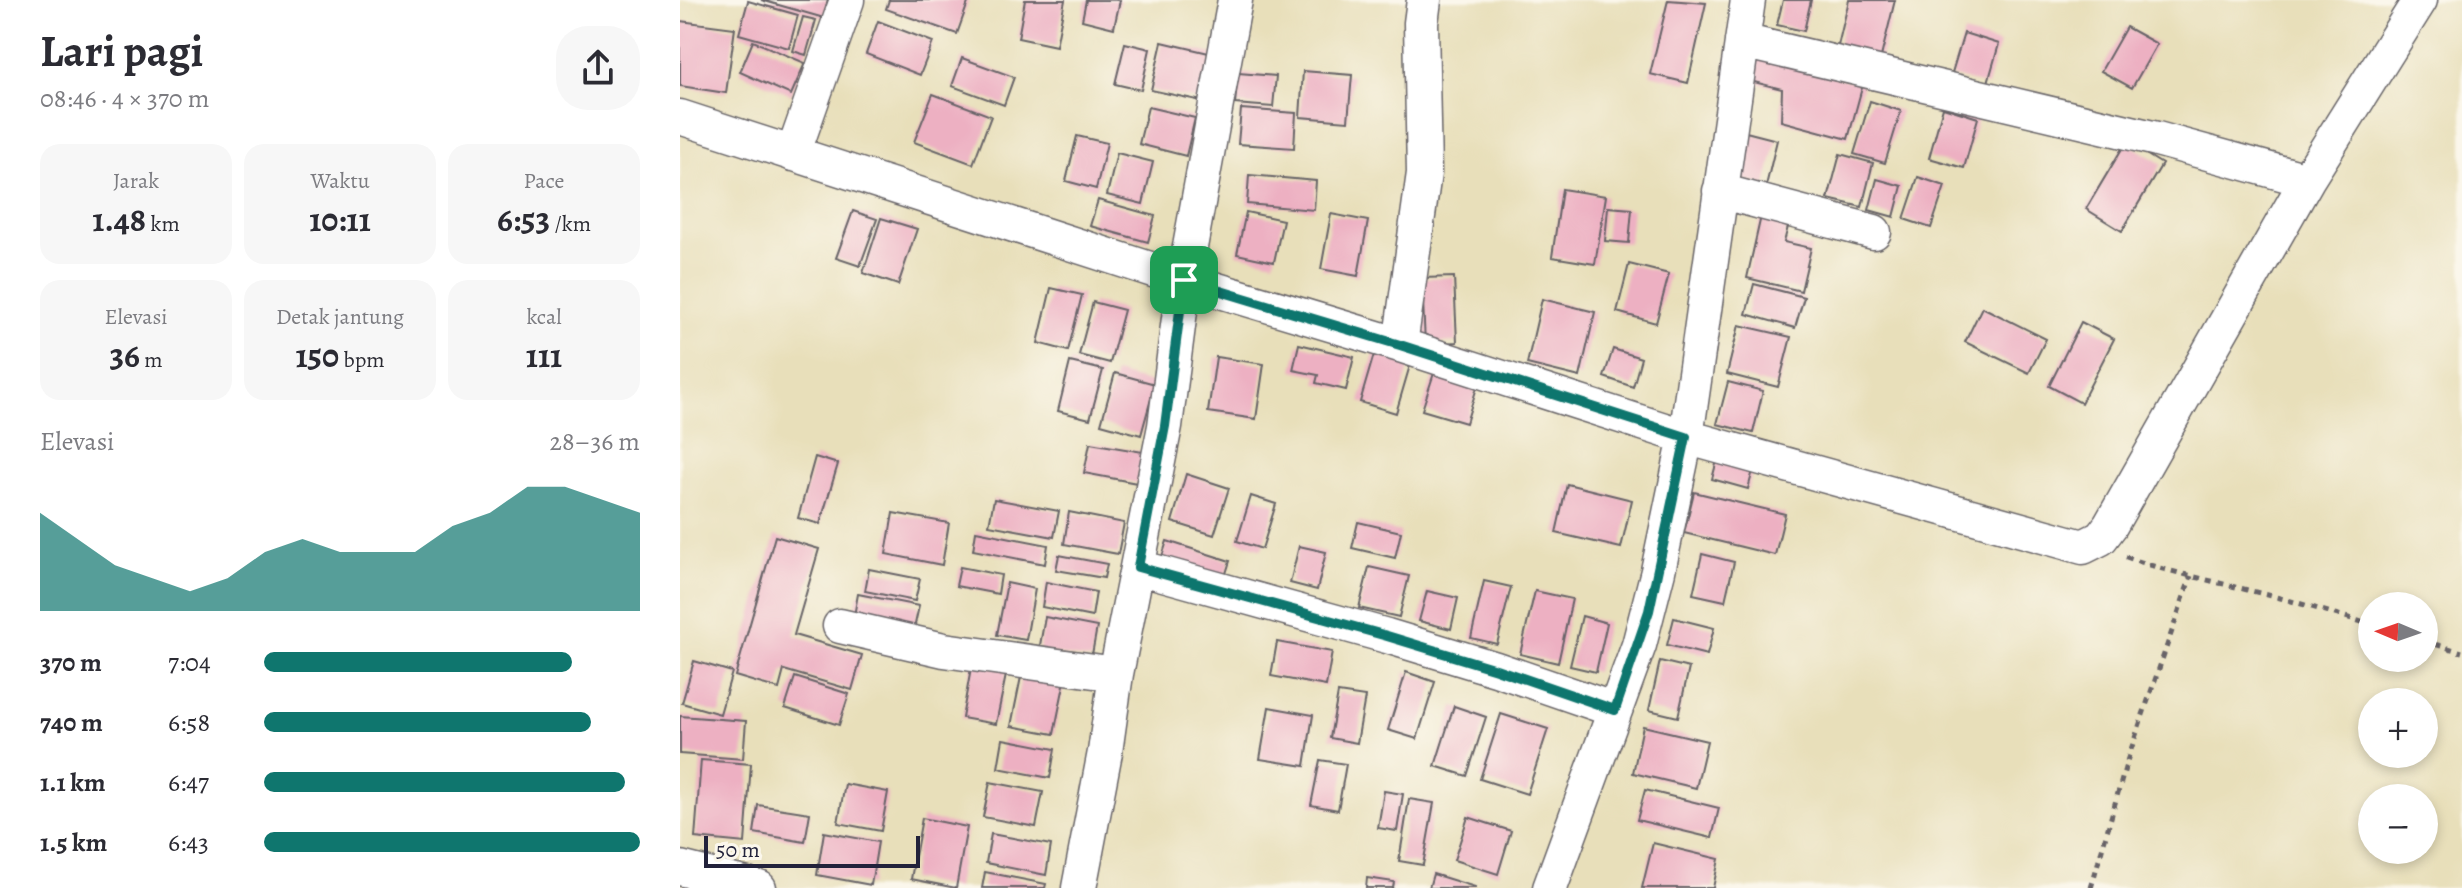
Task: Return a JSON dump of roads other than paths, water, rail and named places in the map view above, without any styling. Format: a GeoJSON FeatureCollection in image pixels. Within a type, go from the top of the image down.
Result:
{"type":"FeatureCollection","features":[{"type":"Feature","properties":{"kind":"street"},"geometry":{"type":"LineString","coordinates":[[793,154],[847,0]]}},
{"type":"Feature","properties":{"kind":"street"},"geometry":{"type":"LineString","coordinates":[[1079,888],[1105,752],[1116,674],[1165,426],[1184,280],[1235,0]]}},
{"type":"Feature","properties":{"kind":"street"},"geometry":{"type":"LineString","coordinates":[[1400,345],[1424,173],[1421,23],[1424,0]]}},
{"type":"Feature","properties":{"kind":"street"},"geometry":{"type":"LineString","coordinates":[[1550,888],[1649,611],[1686,437],[1748,0]]}},
{"type":"Feature","properties":{"kind":"street"},"geometry":{"type":"LineString","coordinates":[[680,117],[1184,280],[1400,345],[1686,437],[2076,546],[2091,545],[2110,526],[2307,180],[2420,0]]}},
{"type":"Feature","properties":{"kind":"street"},"geometry":{"type":"LineString","coordinates":[[1742,41],[2157,139],[2307,180]]}},
{"type":"Feature","properties":{"kind":"street"},"geometry":{"type":"LineString","coordinates":[[1720,191],[1874,232]]}},
{"type":"Feature","properties":{"kind":"street"},"geometry":{"type":"LineString","coordinates":[[1138,567],[1387,636],[1615,710]]}},
{"type":"Feature","properties":{"kind":"street"},"geometry":{"type":"LineString","coordinates":[[840,626],[944,650],[1116,674]]}},
{"type":"Feature","properties":{"kind":"street"},"geometry":{"type":"LineString","coordinates":[[680,868],[759,888]]}}]}
